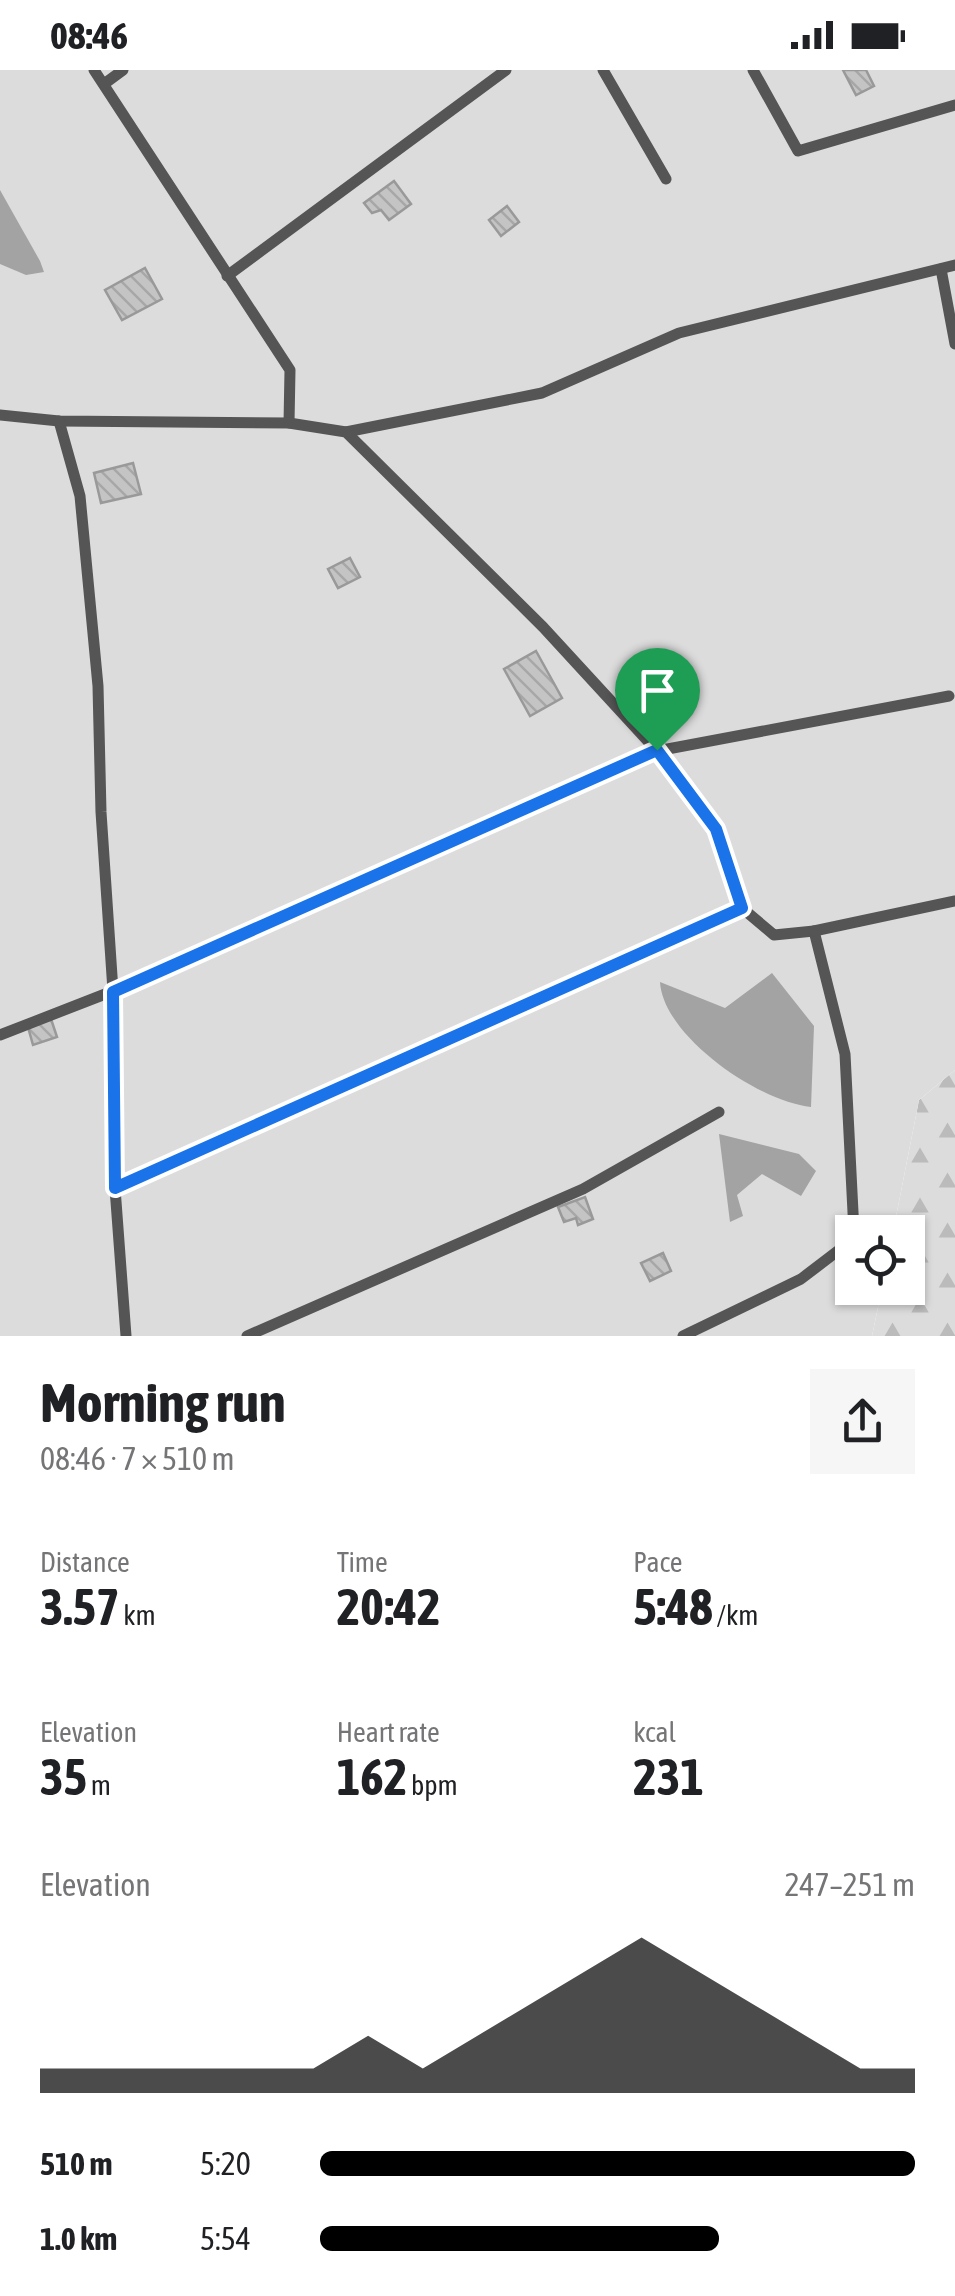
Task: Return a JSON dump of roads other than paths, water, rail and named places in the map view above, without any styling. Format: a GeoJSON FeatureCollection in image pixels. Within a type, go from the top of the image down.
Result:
{"type":"FeatureCollection","features":[{"type":"Feature","properties":{"kind":"lane"},"geometry":{"type":"LineString","coordinates":[[94,70],[290,370],[288,422]]}},
{"type":"Feature","properties":{"kind":"lane"},"geometry":{"type":"LineString","coordinates":[[104,84],[123,70]]}},
{"type":"Feature","properties":{"kind":"lane"},"geometry":{"type":"LineString","coordinates":[[228,276],[506,70]]}},
{"type":"Feature","properties":{"kind":"lane"},"geometry":{"type":"LineString","coordinates":[[602,70],[666,179]]}},
{"type":"Feature","properties":{"kind":"lane"},"geometry":{"type":"LineString","coordinates":[[753,70],[798,152],[955,105]]}},
{"type":"Feature","properties":{"kind":"lane"},"geometry":{"type":"LineString","coordinates":[[0,415],[59,421],[288,422],[346,432],[542,393],[679,333],[955,265]]}},
{"type":"Feature","properties":{"kind":"lane"},"geometry":{"type":"LineString","coordinates":[[941,269],[955,344]]}},
{"type":"Feature","properties":{"kind":"lane"},"geometry":{"type":"LineString","coordinates":[[59,421],[80,496],[98,686],[100,812],[113,992],[115,1188],[129,1335]]}},
{"type":"Feature","properties":{"kind":"lane"},"geometry":{"type":"LineString","coordinates":[[346,432],[542,627],[657,750],[716,829],[742,908],[774,936],[955,901]]}},
{"type":"Feature","properties":{"kind":"lane"},"geometry":{"type":"LineString","coordinates":[[0,1034],[113,992],[657,750],[950,696]]}},
{"type":"Feature","properties":{"kind":"lane"},"geometry":{"type":"LineString","coordinates":[[115,1188],[742,908]]}},
{"type":"Feature","properties":{"kind":"lane"},"geometry":{"type":"LineString","coordinates":[[814,931],[845,1054],[853,1215]]}},
{"type":"Feature","properties":{"kind":"lane"},"geometry":{"type":"LineString","coordinates":[[247,1336],[583,1189],[720,1112]]}},
{"type":"Feature","properties":{"kind":"lane"},"geometry":{"type":"LineString","coordinates":[[683,1336],[801,1279],[835,1253]]}}]}
